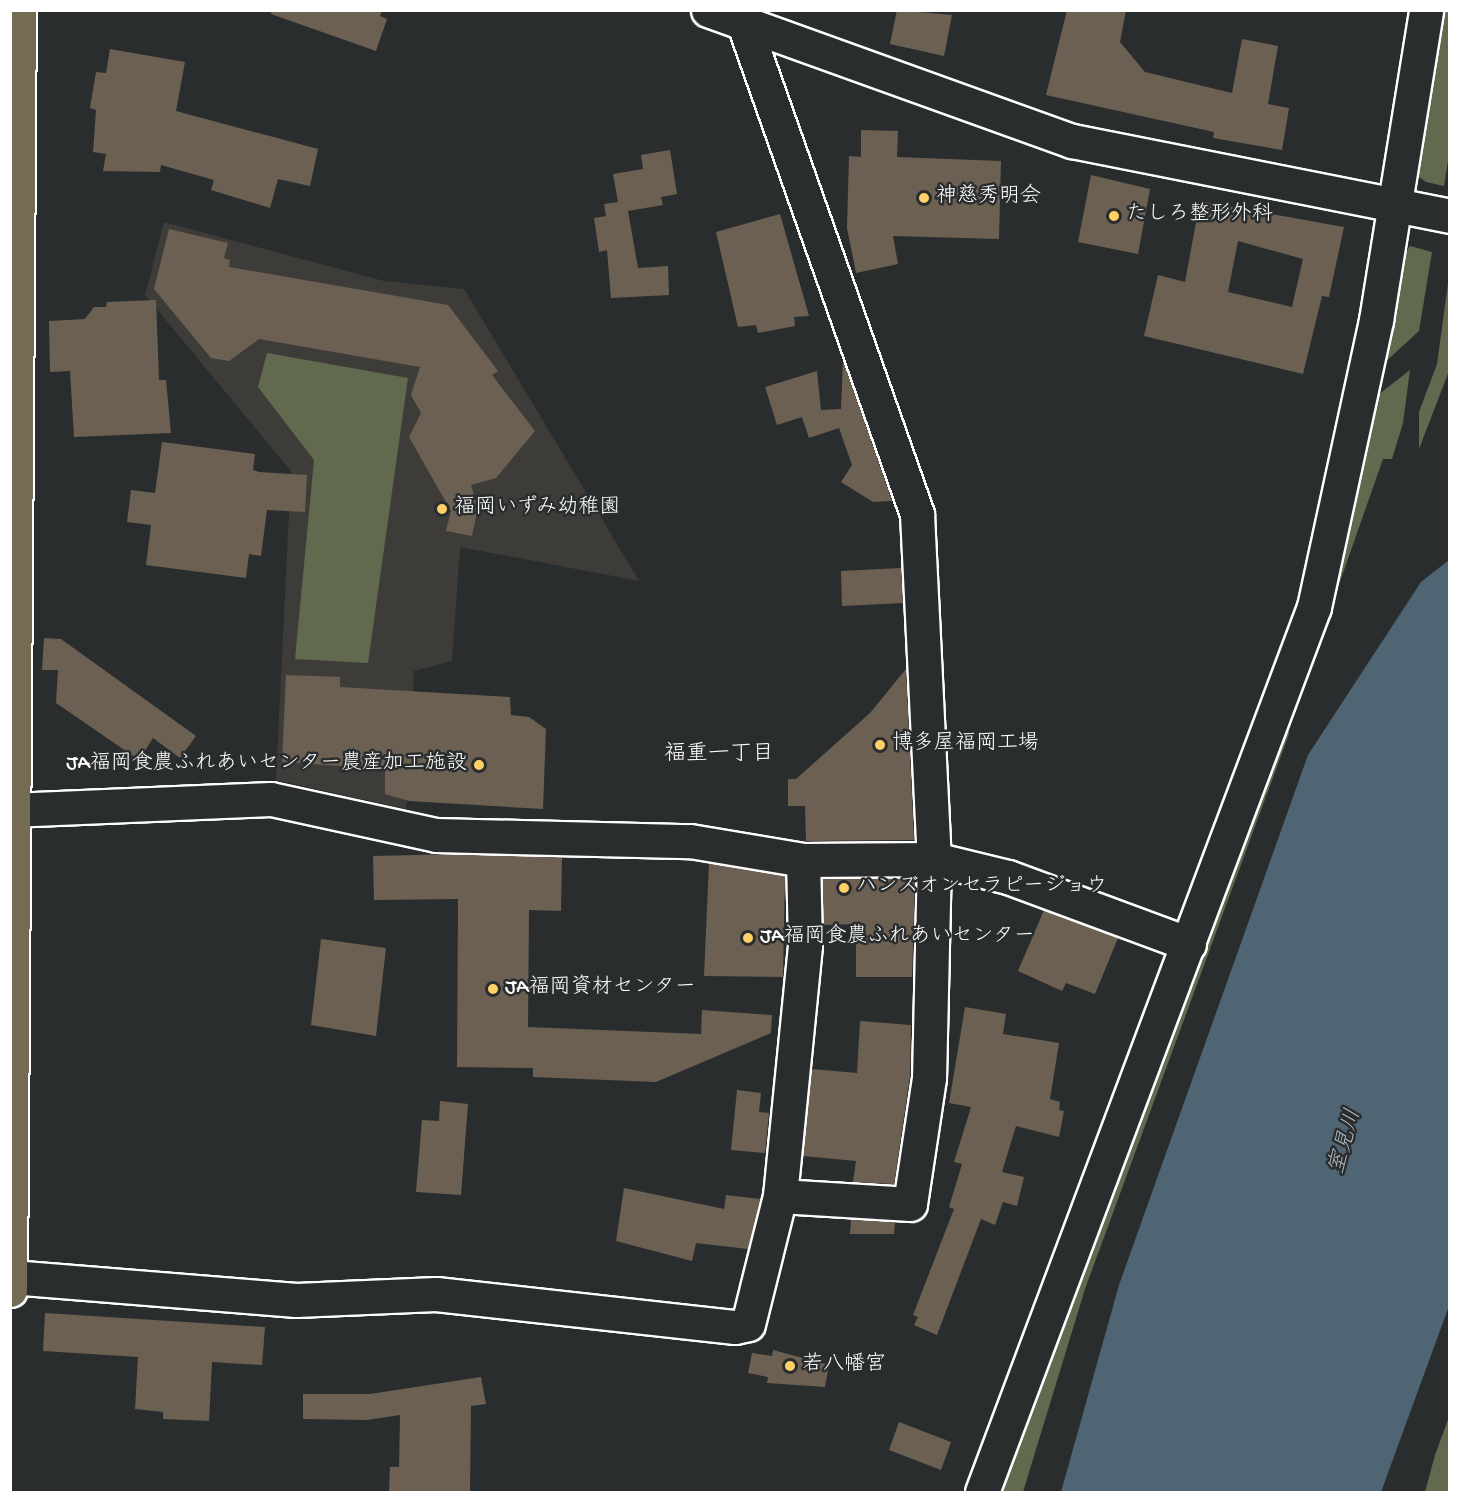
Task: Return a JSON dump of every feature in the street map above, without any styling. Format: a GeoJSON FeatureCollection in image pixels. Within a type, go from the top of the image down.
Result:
{"type":"FeatureCollection","features":[{"type":"Feature","properties":{"kind":"main road"},"geometry":{"type":"LineString","coordinates":[[11,1283],[19,10]]}},
{"type":"Feature","properties":{"kind":"street"},"geometry":{"type":"LineString","coordinates":[[708,10],[1072,141],[1449,216]]}},
{"type":"Feature","properties":{"kind":"street"},"geometry":{"type":"LineString","coordinates":[[982,1492],[1314,607],[1376,320],[1426,10]]}},
{"type":"Feature","properties":{"kind":"street"},"geometry":{"type":"LineString","coordinates":[[744,24],[917,514],[934,859],[929,1078],[910,1204],[780,1196]]}},
{"type":"Feature","properties":{"kind":"street"},"geometry":{"type":"LineString","coordinates":[[13,810],[271,799],[436,835],[690,841],[803,860],[934,859],[1008,877],[1189,944]]}},
{"type":"Feature","properties":{"kind":"street"},"geometry":{"type":"LineString","coordinates":[[11,1283],[296,1300],[436,1294],[735,1327],[748,1324],[780,1196],[805,945],[803,860]]}},
{"type":"Feature","properties":{"kind":"shaded area","name":"福岡いずみ幼稚園"},"geometry":{"type":"Polygon","coordinates":[[[164,222],[384,281],[464,289],[639,581],[460,547],[452,661],[414,671],[406,809],[276,780],[291,471],[145,295],[164,222]]]}},
{"type":"Feature","properties":{"kind":"green space"},"geometry":{"type":"Polygon","coordinates":[[[1442,11],[1449,11],[1450,148],[1444,186],[1426,182],[1415,174],[1442,11]]]}},
{"type":"Feature","properties":{"kind":"green space"},"geometry":{"type":"Polygon","coordinates":[[[1410,246],[1432,252],[1419,331],[1383,364],[1400,262],[1410,246]]]}},
{"type":"Feature","properties":{"kind":"green space"},"geometry":{"type":"Polygon","coordinates":[[[1449,276],[1449,371],[1419,449],[1419,412],[1437,364],[1449,276]]]}},
{"type":"Feature","properties":{"kind":"green space"},"geometry":{"type":"Polygon","coordinates":[[[267,353],[408,378],[368,663],[295,659],[314,460],[258,387],[267,353]]]}},
{"type":"Feature","properties":{"kind":"green space"},"geometry":{"type":"Polygon","coordinates":[[[1410,370],[1403,423],[1392,459],[1383,459],[1322,633],[1378,395],[1410,370]]]}},
{"type":"Feature","properties":{"kind":"green space"},"geometry":{"type":"Polygon","coordinates":[[[1287,709],[1289,734],[1085,1289],[1023,1492],[994,1492],[1287,709]]]}},
{"type":"Feature","properties":{"kind":"green space"},"geometry":{"type":"Polygon","coordinates":[[[1449,1417],[1449,1492],[1425,1492],[1435,1455],[1449,1417]]]}},
{"type":"Feature","properties":{"kind":"water","name":"室見川"},"geometry":{"type":"Polygon","coordinates":[[[1449,560],[1449,1306],[1381,1492],[1061,1492],[1119,1285],[1308,755],[1421,582],[1449,560]]]}},
{"type":"Feature","properties":{"kind":"building"},"geometry":{"type":"Polygon","coordinates":[[[272,10],[382,10],[380,16],[387,19],[376,51],[271,14],[272,10]]]}},
{"type":"Feature","properties":{"kind":"building"},"geometry":{"type":"Polygon","coordinates":[[[897,10],[952,15],[944,56],[890,44],[897,10]]]}},
{"type":"Feature","properties":{"kind":"building"},"geometry":{"type":"Polygon","coordinates":[[[1067,10],[1126,10],[1120,42],[1145,72],[1232,93],[1242,39],[1278,46],[1268,104],[1289,108],[1282,150],[1213,138],[1214,132],[1046,95],[1067,10]]]}},
{"type":"Feature","properties":{"kind":"building"},"geometry":{"type":"Polygon","coordinates":[[[110,49],[185,62],[176,111],[318,149],[310,186],[278,179],[270,208],[211,190],[214,180],[161,165],[160,172],[103,171],[106,154],[93,152],[96,110],[90,108],[96,72],[106,73],[110,49]]]}},
{"type":"Feature","properties":{"kind":"building","name":"神慈秀明会"},"geometry":{"type":"Polygon","coordinates":[[[861,130],[898,131],[897,157],[1001,161],[999,239],[893,236],[898,264],[856,273],[847,228],[849,156],[861,157],[861,130]]]}},
{"type":"Feature","properties":{"kind":"building"},"geometry":{"type":"Polygon","coordinates":[[[670,150],[677,194],[661,197],[663,205],[628,211],[638,268],[668,266],[669,295],[611,298],[607,250],[599,252],[594,218],[606,216],[604,204],[618,202],[613,174],[643,169],[641,155],[670,150]]]}},
{"type":"Feature","properties":{"kind":"building","name":"たしろ整形外科"},"geometry":{"type":"Polygon","coordinates":[[[1091,175],[1150,189],[1138,254],[1078,242],[1091,175]]]}},
{"type":"Feature","properties":{"kind":"building"},"geometry":{"type":"Polygon","coordinates":[[[1200,201],[1344,227],[1329,297],[1322,296],[1303,374],[1144,336],[1158,275],[1185,282],[1200,201]],[[1238,241],[1228,292],[1292,307],[1303,259],[1238,241]]]}},
{"type":"Feature","properties":{"kind":"building"},"geometry":{"type":"Polygon","coordinates":[[[780,214],[809,316],[794,317],[795,326],[758,333],[756,325],[738,327],[716,232],[780,214]]]}},
{"type":"Feature","properties":{"kind":"building"},"geometry":{"type":"Polygon","coordinates":[[[169,229],[228,243],[224,258],[230,260],[229,267],[448,305],[498,371],[492,375],[535,431],[496,478],[471,485],[478,507],[472,536],[446,531],[451,511],[409,437],[421,413],[411,395],[420,367],[259,339],[229,361],[211,358],[154,289],[169,229]]]}},
{"type":"Feature","properties":{"kind":"building"},"geometry":{"type":"Polygon","coordinates":[[[156,300],[159,380],[166,380],[171,433],[74,437],[70,371],[50,372],[49,321],[85,319],[94,307],[106,307],[107,302],[156,300]]]}},
{"type":"Feature","properties":{"kind":"building"},"geometry":{"type":"Polygon","coordinates":[[[843,360],[892,501],[873,502],[841,482],[852,465],[839,428],[809,438],[802,417],[777,425],[765,387],[817,371],[821,410],[841,409],[843,360]]]}},
{"type":"Feature","properties":{"kind":"building"},"geometry":{"type":"Polygon","coordinates":[[[162,442],[255,454],[253,470],[307,475],[305,512],[267,510],[261,556],[249,554],[246,578],[146,565],[151,525],[127,522],[131,490],[155,493],[162,442]]]}},
{"type":"Feature","properties":{"kind":"building"},"geometry":{"type":"Polygon","coordinates":[[[901,568],[903,603],[842,606],[841,571],[901,568]]]}},
{"type":"Feature","properties":{"kind":"building"},"geometry":{"type":"Polygon","coordinates":[[[44,638],[61,639],[196,736],[180,758],[153,738],[139,760],[56,703],[58,670],[42,670],[44,638]]]}},
{"type":"Feature","properties":{"kind":"building","name":"博多屋福岡工場"},"geometry":{"type":"Polygon","coordinates":[[[906,669],[914,840],[806,841],[805,806],[788,806],[788,779],[796,779],[870,713],[906,669]]]}},
{"type":"Feature","properties":{"kind":"building"},"geometry":{"type":"Polygon","coordinates":[[[286,675],[340,677],[340,687],[510,697],[511,715],[529,717],[546,729],[543,809],[409,801],[385,794],[385,769],[282,762],[286,675]]]}},
{"type":"Feature","properties":{"kind":"building"},"geometry":{"type":"Polygon","coordinates":[[[458,854],[562,857],[561,911],[529,910],[528,1027],[701,1034],[702,1010],[772,1015],[771,1033],[656,1082],[533,1077],[533,1068],[457,1067],[458,899],[374,900],[373,856],[458,854]]]}},
{"type":"Feature","properties":{"kind":"building","name":"JA福岡食農ふれあいセンター"},"geometry":{"type":"Polygon","coordinates":[[[709,863],[785,876],[783,977],[704,976],[709,863]]]}},
{"type":"Feature","properties":{"kind":"building"},"geometry":{"type":"Polygon","coordinates":[[[915,878],[912,977],[856,977],[856,924],[823,925],[822,879],[915,878]]]}},
{"type":"Feature","properties":{"kind":"building"},"geometry":{"type":"Polygon","coordinates":[[[1044,910],[1118,938],[1095,994],[1066,983],[1062,991],[1018,971],[1044,910]]]}},
{"type":"Feature","properties":{"kind":"building"},"geometry":{"type":"Polygon","coordinates":[[[321,939],[386,948],[376,1036],[311,1025],[321,939]]]}},
{"type":"Feature","properties":{"kind":"building"},"geometry":{"type":"Polygon","coordinates":[[[965,1007],[1006,1014],[1003,1034],[1059,1043],[1050,1099],[1060,1102],[1059,1110],[1064,1111],[1059,1137],[1016,1126],[1002,1172],[1024,1177],[1017,1206],[1003,1202],[995,1225],[981,1219],[937,1335],[914,1325],[918,1317],[913,1315],[954,1209],[949,1207],[962,1164],[954,1162],[971,1107],[949,1103],[965,1007]]]}},
{"type":"Feature","properties":{"kind":"building"},"geometry":{"type":"Polygon","coordinates":[[[860,1021],[911,1025],[910,1076],[894,1184],[853,1182],[856,1161],[803,1156],[812,1069],[857,1073],[860,1021]]]}},
{"type":"Feature","properties":{"kind":"building"},"geometry":{"type":"Polygon","coordinates":[[[737,1090],[761,1093],[759,1112],[769,1113],[765,1153],[731,1150],[737,1090]]]}},
{"type":"Feature","properties":{"kind":"building"},"geometry":{"type":"Polygon","coordinates":[[[440,1101],[468,1104],[461,1195],[416,1192],[422,1120],[439,1121],[440,1101]]]}},
{"type":"Feature","properties":{"kind":"building"},"geometry":{"type":"Polygon","coordinates":[[[624,1188],[724,1209],[726,1195],[760,1199],[748,1249],[696,1243],[692,1261],[616,1241],[624,1188]]]}},
{"type":"Feature","properties":{"kind":"building"},"geometry":{"type":"Polygon","coordinates":[[[851,1219],[895,1222],[894,1234],[850,1234],[851,1219]]]}},
{"type":"Feature","properties":{"kind":"building"},"geometry":{"type":"Polygon","coordinates":[[[45,1313],[265,1327],[262,1365],[212,1362],[209,1421],[163,1419],[163,1412],[135,1409],[138,1357],[43,1351],[45,1313]]]}},
{"type":"Feature","properties":{"kind":"building"},"geometry":{"type":"Polygon","coordinates":[[[773,1350],[829,1365],[825,1387],[767,1383],[768,1377],[748,1373],[752,1353],[772,1356],[773,1350]]]}},
{"type":"Feature","properties":{"kind":"building"},"geometry":{"type":"Polygon","coordinates":[[[481,1377],[486,1404],[471,1406],[470,1492],[389,1492],[390,1467],[399,1467],[400,1415],[367,1420],[303,1419],[303,1394],[370,1394],[481,1377]]]}},
{"type":"Feature","properties":{"kind":"building"},"geometry":{"type":"Polygon","coordinates":[[[899,1422],[951,1442],[941,1470],[889,1450],[899,1422]]]}},
{"type":"Feature","properties":{"kind":"place","name":"神慈秀明会"},"geometry":{"type":"Point","coordinates":[924,198]}},
{"type":"Feature","properties":{"kind":"place","name":"たしろ整形外科"},"geometry":{"type":"Point","coordinates":[1114,216]}},
{"type":"Feature","properties":{"kind":"place","name":"福岡いずみ幼稚園"},"geometry":{"type":"Point","coordinates":[442,509]}},
{"type":"Feature","properties":{"kind":"place","name":"博多屋福岡工場"},"geometry":{"type":"Point","coordinates":[880,745]}},
{"type":"Feature","properties":{"kind":"place","name":"JA福岡食農ふれあいセンター農産加工施設"},"geometry":{"type":"Point","coordinates":[479,765]}},
{"type":"Feature","properties":{"kind":"place","name":"ハンズオンセラピージョウ"},"geometry":{"type":"Point","coordinates":[844,888]}},
{"type":"Feature","properties":{"kind":"place","name":"JA福岡食農ふれあいセンター"},"geometry":{"type":"Point","coordinates":[748,938]}},
{"type":"Feature","properties":{"kind":"place","name":"JA福岡資材センター"},"geometry":{"type":"Point","coordinates":[493,989]}},
{"type":"Feature","properties":{"kind":"place","name":"若八幡宮"},"geometry":{"type":"Point","coordinates":[790,1366]}},
{"type":"Feature","properties":{"kind":"district","name":"福重一丁目"},"geometry":{"type":"Point","coordinates":[719,756]}}]}
